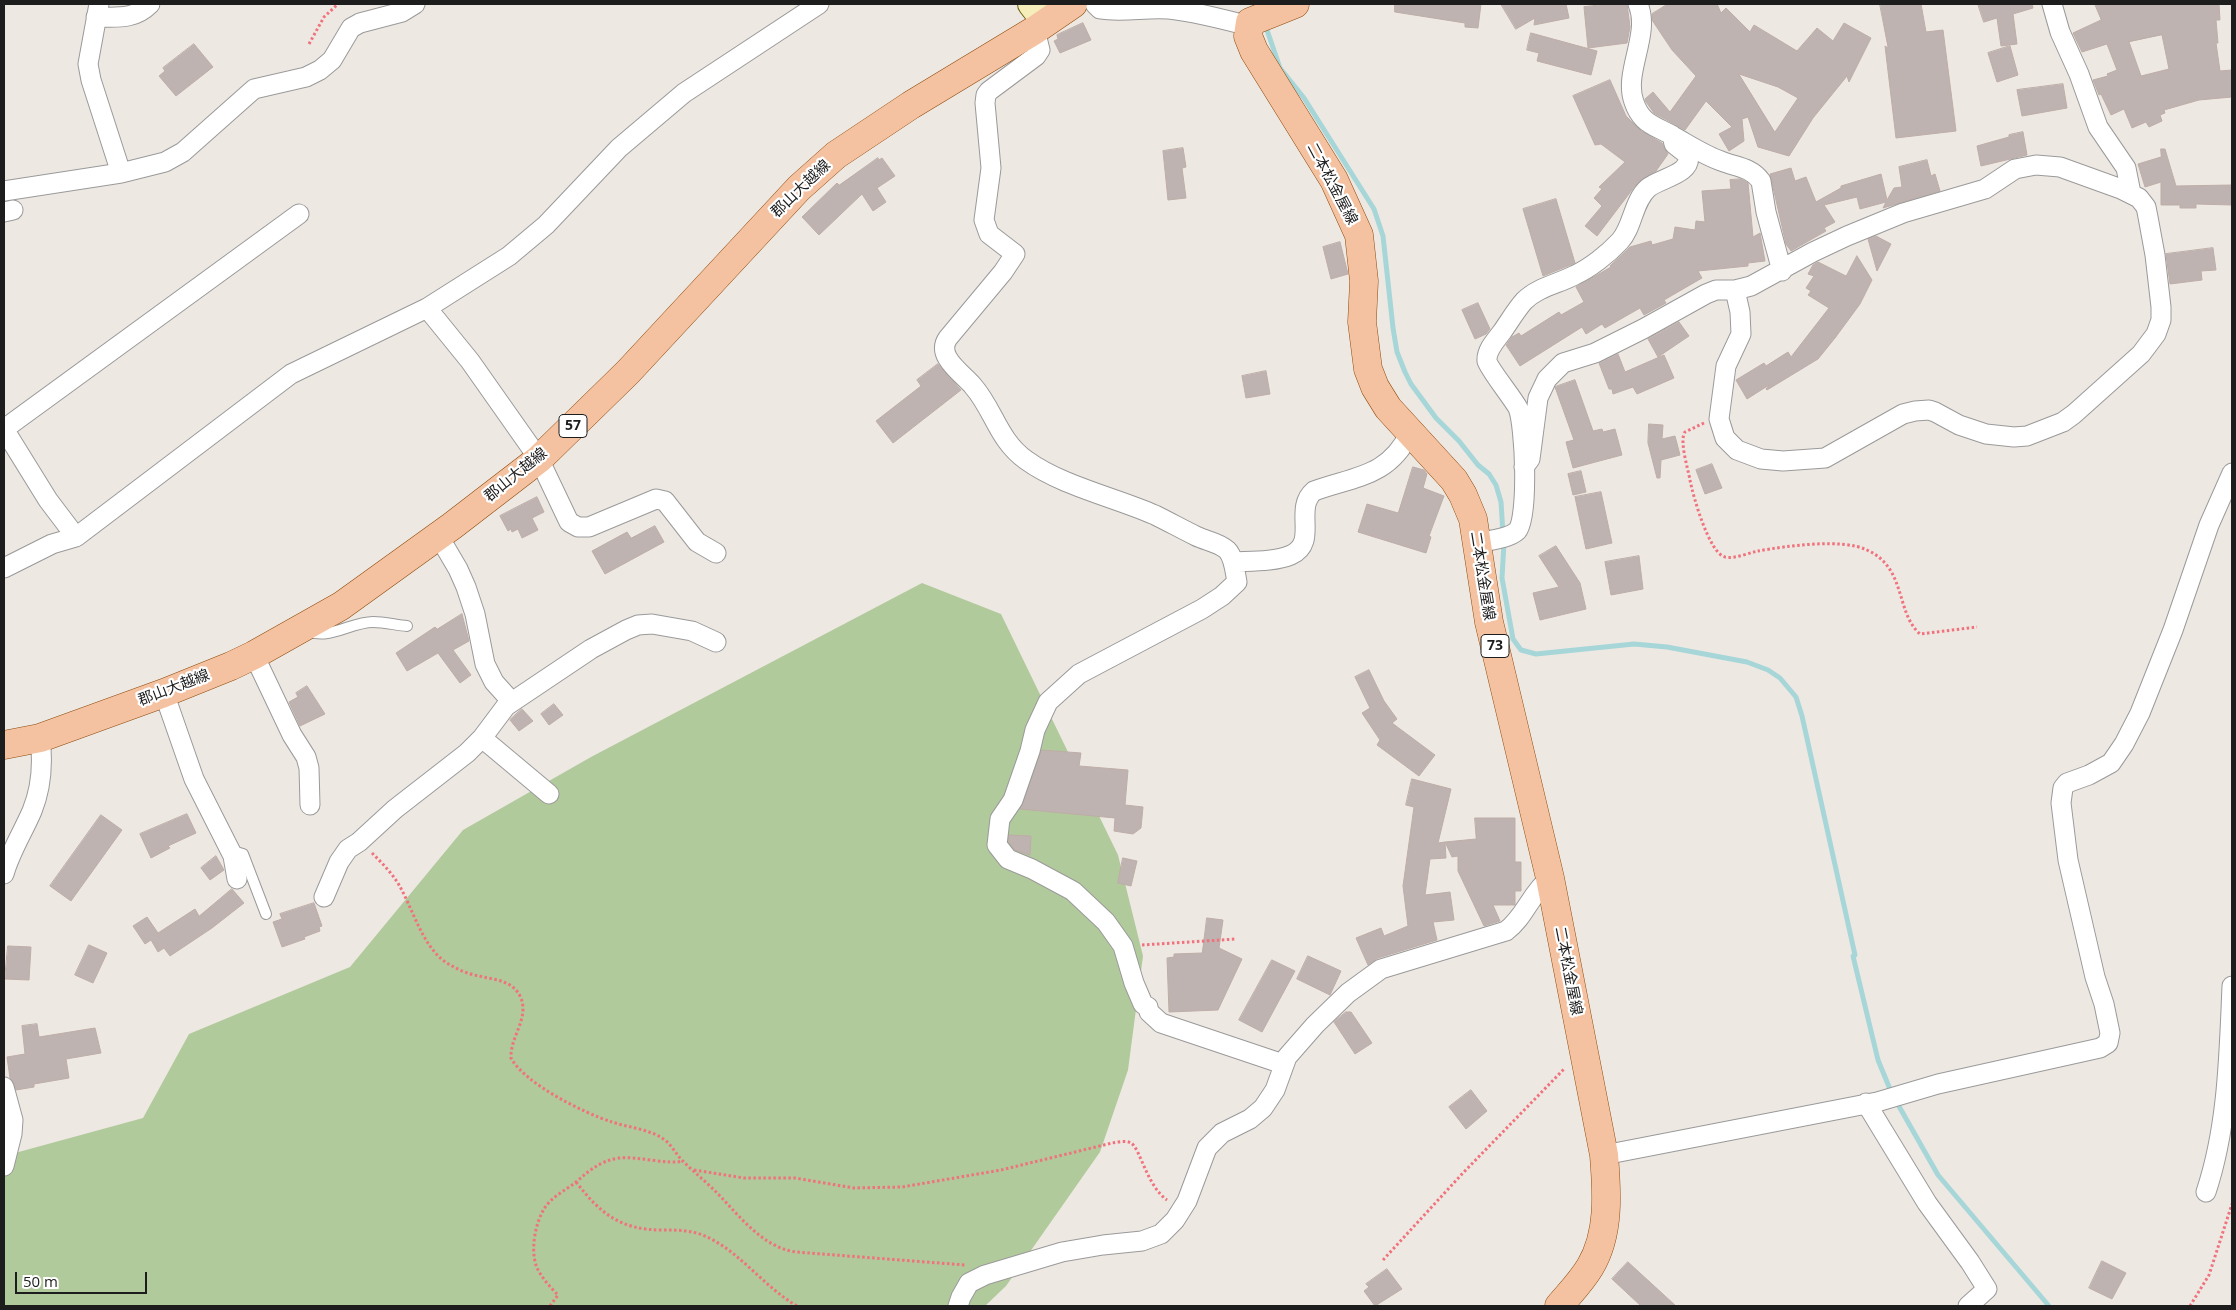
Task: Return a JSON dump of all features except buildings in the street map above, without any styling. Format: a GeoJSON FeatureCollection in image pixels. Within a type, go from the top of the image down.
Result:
{"type":"FeatureCollection","features":[{"type":"Feature","properties":{"kind":"main road","name":"郡山大越線"},"geometry":{"type":"LineString","coordinates":[[4,745],[40,738],[164,693],[254,655],[341,606],[539,459],[628,372],[799,188],[836,155],[1037,19],[1073,4]]}},
{"type":"Feature","properties":{"kind":"main road"},"geometry":{"type":"LineString","coordinates":[[1249,26],[1250,22],[1295,4]]}},
{"type":"Feature","properties":{"kind":"main road","name":"二本松金屋線"},"geometry":{"type":"LineString","coordinates":[[1249,26],[1248,36],[1254,51],[1334,180],[1358,235],[1364,281],[1362,322],[1368,369],[1375,387],[1388,408],[1454,480],[1473,518],[1489,622],[1550,878],[1604,1155],[1607,1190],[1606,1211],[1600,1244],[1591,1266],[1559,1306]]}},
{"type":"Feature","properties":{"kind":"street"},"geometry":{"type":"LineString","coordinates":[[121,173],[91,80],[88,64],[97,10],[125,18],[136,15],[150,4]]}},
{"type":"Feature","properties":{"kind":"street"},"geometry":{"type":"LineString","coordinates":[[4,191],[121,173],[165,162],[184,152],[254,89],[306,77],[320,70],[332,60],[351,28],[360,23],[402,12],[415,4]]}},
{"type":"Feature","properties":{"kind":"street"},"geometry":{"type":"LineString","coordinates":[[4,568],[52,544],[76,537],[290,374],[426,308],[509,256],[546,225],[619,148],[684,93],[819,4]]}},
{"type":"Feature","properties":{"kind":"street"},"geometry":{"type":"LineString","coordinates":[[1095,4],[1100,9],[1119,12],[1147,9],[1169,10],[1222,19],[1249,26]]}},
{"type":"Feature","properties":{"kind":"street"},"geometry":{"type":"LineString","coordinates":[[1638,4],[1642,16],[1632,87],[1634,102],[1644,120],[1687,145],[1721,161],[1750,170],[1758,177],[1762,185],[1766,212],[1782,271]]}},
{"type":"Feature","properties":{"kind":"street"},"geometry":{"type":"LineString","coordinates":[[2052,4],[2060,32],[2079,74],[2098,127],[2126,168],[2130,193]]}},
{"type":"Feature","properties":{"kind":"street"},"geometry":{"type":"LineString","coordinates":[[1037,19],[1040,50],[1036,56],[989,91],[984,103],[991,168],[984,220],[989,234],[1015,254],[1003,272],[943,345],[944,355],[975,388],[1002,437],[1025,460],[1042,470],[1154,515],[1204,540],[1219,544],[1228,550],[1233,562],[1237,582],[1222,596],[1202,609],[1079,674],[1048,702],[1035,730],[1030,751],[1013,800],[1000,819],[997,845],[1008,859],[1032,869],[1073,891],[1106,922],[1123,946],[1134,983],[1143,1004],[1162,1023],[1283,1064]]}},
{"type":"Feature","properties":{"kind":"street"},"geometry":{"type":"LineString","coordinates":[[1478,544],[1512,534],[1521,526],[1525,501],[1522,423],[1518,408],[1487,363],[1488,352],[1524,301],[1548,286],[1576,275],[1609,250],[1620,240],[1646,191],[1679,172],[1687,165],[1689,161],[1688,154],[1674,144],[1672,135]]}},
{"type":"Feature","properties":{"kind":"street"},"geometry":{"type":"LineString","coordinates":[[1524,467],[1530,459],[1538,398],[1547,380],[1559,366],[1572,359],[1595,353],[1711,292],[1716,290],[1735,290],[1751,286],[1782,271],[1813,252],[1875,223],[1980,191],[2006,174],[2026,166],[2060,167],[2139,198],[2146,207],[2148,217],[2160,296],[2161,320],[2159,329],[2141,354],[2074,414],[2063,422],[2028,436],[1996,436],[1959,425],[1935,412],[1915,410],[1899,416],[1839,452],[1825,458],[1803,461],[1761,459],[1745,454],[1729,445],[1721,431],[1719,419],[1726,366],[1741,334],[1740,312],[1735,290]]}},
{"type":"Feature","properties":{"kind":"street"},"geometry":{"type":"LineString","coordinates":[[76,537],[48,500],[4,429],[299,214]]}},
{"type":"Feature","properties":{"kind":"street"},"geometry":{"type":"LineString","coordinates":[[426,308],[470,361],[539,459],[569,522],[574,525],[589,527],[656,499],[665,500],[697,542],[716,554]]}},
{"type":"Feature","properties":{"kind":"street"},"geometry":{"type":"LineString","coordinates":[[1233,562],[1290,556],[1299,550],[1303,546],[1306,531],[1304,512],[1307,497],[1319,490],[1364,476],[1390,461],[1402,450],[1410,433]]}},
{"type":"Feature","properties":{"kind":"street"},"geometry":{"type":"LineString","coordinates":[[1604,1155],[1877,1102],[1938,1084],[2100,1048],[2108,1043],[2110,1033],[2104,1004],[2095,977],[2068,860],[2061,803],[2063,788],[2068,783],[2089,775],[2110,763],[2124,744],[2140,713],[2173,630],[2209,525],[2232,473]]}},
{"type":"Feature","properties":{"kind":"street"},"geometry":{"type":"LineString","coordinates":[[438,535],[458,568],[466,587],[479,630],[485,664],[494,682],[512,702]]}},
{"type":"Feature","properties":{"kind":"street"},"geometry":{"type":"LineString","coordinates":[[324,897],[339,862],[348,849],[359,842],[395,809],[467,753],[482,738],[506,706],[591,649],[638,625],[652,624],[692,630],[716,642]]}},
{"type":"Feature","properties":{"kind":"street"},"geometry":{"type":"LineString","coordinates":[[254,655],[292,735],[306,757],[309,768],[310,804]]}},
{"type":"Feature","properties":{"kind":"street"},"geometry":{"type":"LineString","coordinates":[[164,693],[194,779],[230,850],[236,867],[237,879]]}},
{"type":"Feature","properties":{"kind":"street"},"geometry":{"type":"LineString","coordinates":[[4,874],[8,860],[36,799],[42,767],[40,738]]}},
{"type":"Feature","properties":{"kind":"street"},"geometry":{"type":"LineString","coordinates":[[482,738],[550,794]]}},
{"type":"Feature","properties":{"kind":"street"},"geometry":{"type":"LineString","coordinates":[[958,1306],[969,1283],[995,1272],[1073,1249],[1150,1239],[1168,1227],[1182,1210],[1207,1148],[1217,1137],[1250,1119],[1263,1108],[1275,1090],[1283,1064],[1315,1025],[1381,969],[1506,931],[1520,917],[1539,887],[1550,878]]}},
{"type":"Feature","properties":{"kind":"street"},"geometry":{"type":"LineString","coordinates":[[2206,1192],[2214,1170],[2228,1083],[2232,986]]}},
{"type":"Feature","properties":{"kind":"street"},"geometry":{"type":"LineString","coordinates":[[4,1087],[13,1120],[12,1134],[4,1166]]}},
{"type":"Feature","properties":{"kind":"street"},"geometry":{"type":"LineString","coordinates":[[1866,1103],[1926,1203],[1970,1262],[1986,1289],[1968,1306]]}},
{"type":"Feature","properties":{"kind":"lane"},"geometry":{"type":"LineString","coordinates":[[301,628],[316,634],[335,632],[371,622],[408,626]]}},
{"type":"Feature","properties":{"kind":"lane"},"geometry":{"type":"LineString","coordinates":[[230,850],[243,854],[266,914]]}},
{"type":"Feature","properties":{"kind":"path"},"geometry":{"type":"LineString","coordinates":[[309,44],[324,18],[338,4]]}},
{"type":"Feature","properties":{"kind":"path"},"geometry":{"type":"LineString","coordinates":[[1719,419],[1702,423],[1686,432],[1682,441],[1691,486],[1710,540],[1717,552],[1725,557],[1737,557],[1781,546],[1825,544],[1867,549],[1879,556],[1896,577],[1912,626],[1920,634],[1977,627]]}},
{"type":"Feature","properties":{"kind":"path"},"geometry":{"type":"LineString","coordinates":[[359,842],[383,863],[394,878],[429,944],[442,959],[469,973],[504,982],[517,992],[522,1004],[522,1019],[512,1045],[511,1058],[523,1073],[546,1090],[591,1115],[653,1133],[666,1141],[683,1161],[762,1238],[782,1249],[810,1253],[947,1262],[982,1267],[995,1272]]}},
{"type":"Feature","properties":{"kind":"path"},"geometry":{"type":"LineString","coordinates":[[1123,946],[1236,939]]}},
{"type":"Feature","properties":{"kind":"path"},"geometry":{"type":"LineString","coordinates":[[1383,1260],[1462,1174],[1583,1051]]}},
{"type":"Feature","properties":{"kind":"path"},"geometry":{"type":"LineString","coordinates":[[694,1170],[744,1178],[795,1178],[854,1188],[902,1187],[1001,1170],[1112,1143],[1125,1142],[1131,1143],[1136,1148],[1154,1189],[1182,1210]]}},
{"type":"Feature","properties":{"kind":"path"},"geometry":{"type":"LineString","coordinates":[[550,1306],[558,1295],[538,1269],[534,1254],[535,1236],[544,1208],[594,1166],[619,1158],[683,1161]]}},
{"type":"Feature","properties":{"kind":"path"},"geometry":{"type":"LineString","coordinates":[[576,1182],[601,1211],[626,1225],[638,1229],[688,1230],[715,1240],[774,1291],[797,1306]]}},
{"type":"Feature","properties":{"kind":"path"},"geometry":{"type":"LineString","coordinates":[[2190,1306],[2209,1276],[2232,1204]]}},
{"type":"Feature","properties":{"kind":"green space"},"geometry":{"type":"Polygon","coordinates":[[[922,583],[1001,614],[1118,855],[1143,956],[1128,1070],[1100,1152],[1006,1286],[985,1306],[4,1306],[4,1156],[143,1118],[189,1034],[350,967],[463,830],[591,757],[922,583]]]}},
{"type":"Feature","properties":{"kind":"waterway"},"geometry":{"type":"LineString","coordinates":[[1267,30],[1280,68],[1304,98],[1374,209],[1383,236],[1397,352],[1411,384],[1436,418],[1459,441],[1478,465],[1489,474],[1496,485],[1501,502],[1503,534]]}},
{"type":"Feature","properties":{"kind":"waterway"},"geometry":{"type":"LineString","coordinates":[[1504,543],[1502,578],[1513,639],[1521,650],[1536,654],[1634,644],[1667,647],[1747,662],[1768,670],[1780,678],[1796,697],[1802,716],[1855,955],[1853,956],[1878,1060],[1892,1094]]}},
{"type":"Feature","properties":{"kind":"waterway"},"geometry":{"type":"LineString","coordinates":[[1896,1101],[1938,1175],[2049,1306]]}}]}
